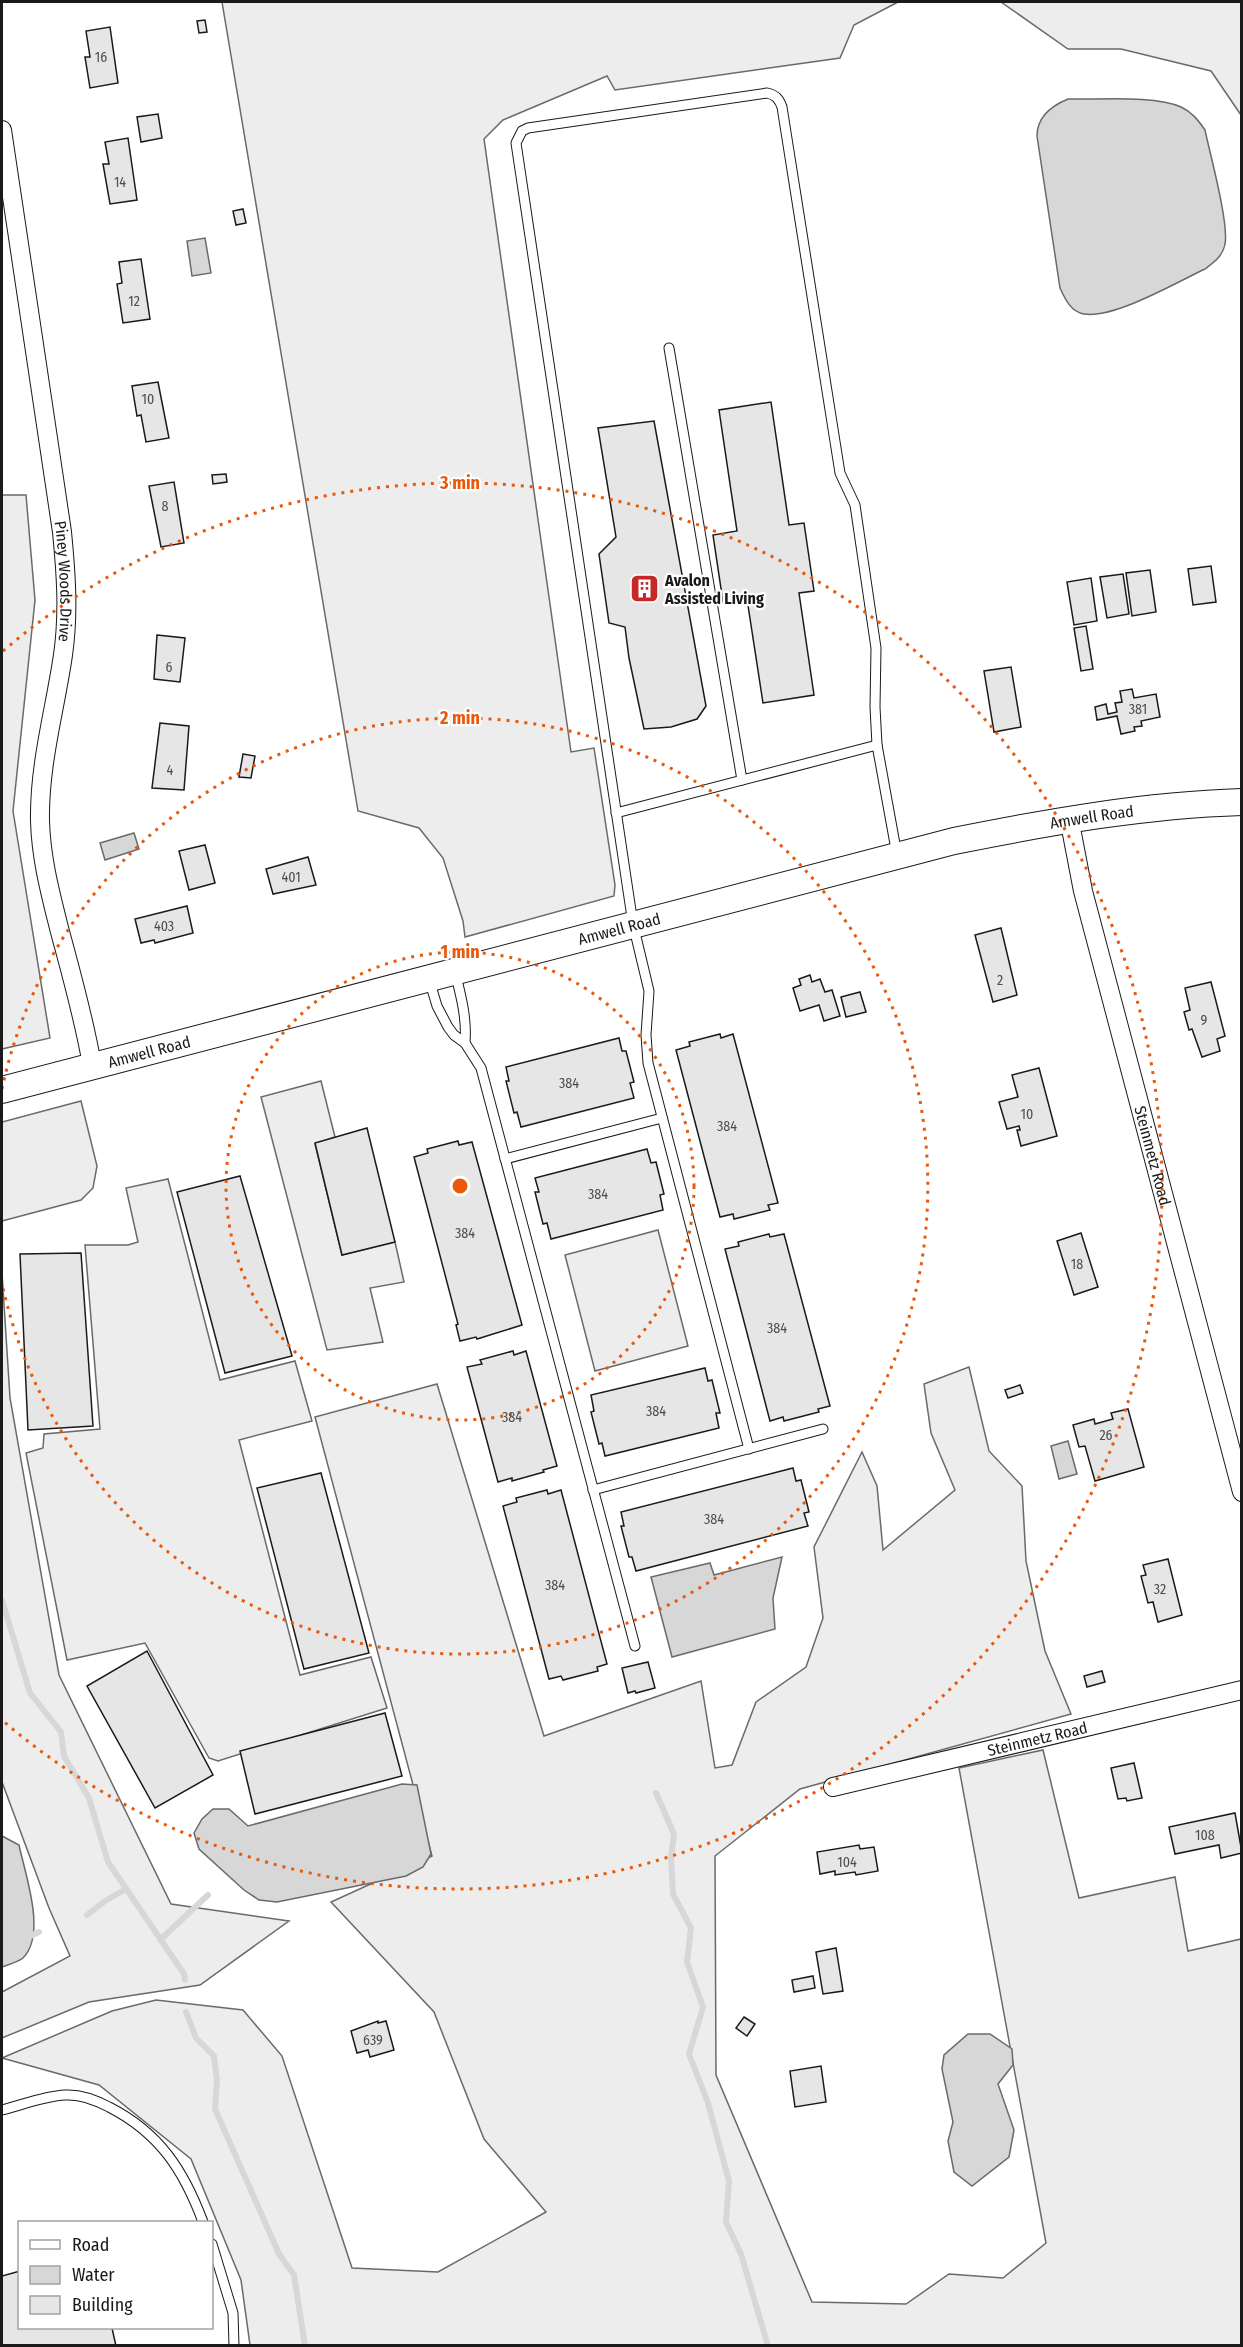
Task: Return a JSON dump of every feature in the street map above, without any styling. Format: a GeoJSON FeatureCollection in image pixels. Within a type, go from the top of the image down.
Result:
{"type":"FeatureCollection","features":[{"type":"Feature","properties":{"kind":"main road","name":"Amwell Road"},"geometry":{"type":"LineString","coordinates":[[2,1090],[954,841],[1069,818],[1200,803],[1242,802]]}},
{"type":"Feature","properties":{"kind":"street","name":"Piney Woods Drive"},"geometry":{"type":"LineString","coordinates":[[2,130],[62,532],[66,575],[67,615],[63,654],[42,776],[41,843],[46,876],[86,1031],[92,1065]]}},
{"type":"Feature","properties":{"kind":"street","name":"Steinmetz Road"},"geometry":{"type":"LineString","coordinates":[[1069,818],[1083,891],[1242,1492]]}},
{"type":"Feature","properties":{"kind":"street","name":"Steinmetz Road"},"geometry":{"type":"LineString","coordinates":[[832,1787],[1242,1690]]}},
{"type":"Feature","properties":{"kind":"lane"},"geometry":{"type":"LineString","coordinates":[[749,1449],[648,1063],[645,1035],[649,992],[633,924],[516,143],[518,136],[528,128],[767,93],[779,99],[840,473],[855,505],[876,648],[877,745],[897,855]]}},
{"type":"Feature","properties":{"kind":"lane"},"geometry":{"type":"LineString","coordinates":[[669,348],[742,780]]}},
{"type":"Feature","properties":{"kind":"lane"},"geometry":{"type":"LineString","coordinates":[[616,813],[877,745]]}},
{"type":"Feature","properties":{"kind":"lane"},"geometry":{"type":"LineString","coordinates":[[454,971],[463,1006],[466,1027],[465,1043]]}},
{"type":"Feature","properties":{"kind":"lane"},"geometry":{"type":"LineString","coordinates":[[429,978],[437,1006],[448,1027],[465,1043],[481,1068],[634,1646]]}},
{"type":"Feature","properties":{"kind":"lane"},"geometry":{"type":"LineString","coordinates":[[505,1159],[662,1118]]}},
{"type":"Feature","properties":{"kind":"lane"},"geometry":{"type":"LineString","coordinates":[[593,1490],[823,1429]]}},
{"type":"Feature","properties":{"kind":"lane"},"geometry":{"type":"LineString","coordinates":[[2,2110],[65,2095],[101,2103],[123,2114],[165,2149],[182,2173],[203,2221]]}},
{"type":"Feature","properties":{"kind":"lane"},"geometry":{"type":"LineString","coordinates":[[213,2247],[233,2313],[234,2346]]}},
{"type":"Feature","properties":{"kind":"shaded area"},"geometry":{"type":"Polygon","coordinates":[[[222,2],[898,2],[854,25],[840,58],[615,90],[607,76],[503,120],[484,139],[571,752],[594,748],[615,885],[614,896],[465,937],[463,921],[443,858],[419,828],[358,811],[222,2]]]}},
{"type":"Feature","properties":{"kind":"shaded area"},"geometry":{"type":"Polygon","coordinates":[[[1001,2],[1241,2],[1241,115],[1211,71],[1121,49],[1068,49],[1001,2]]]}},
{"type":"Feature","properties":{"kind":"shaded area"},"geometry":{"type":"Polygon","coordinates":[[[2,495],[26,495],[35,600],[13,811],[50,1038],[2,1049],[2,495]]]}},
{"type":"Feature","properties":{"kind":"shaded area"},"geometry":{"type":"Polygon","coordinates":[[[321,1081],[335,1137],[315,1144],[342,1255],[395,1242],[404,1282],[370,1288],[383,1342],[327,1350],[261,1097],[321,1081]]]}},
{"type":"Feature","properties":{"kind":"shaded area"},"geometry":{"type":"Polygon","coordinates":[[[81,1101],[97,1166],[93,1188],[81,1200],[2,1221],[2,1122],[81,1101]]]}},
{"type":"Feature","properties":{"kind":"shaded area"},"geometry":{"type":"Polygon","coordinates":[[[168,1179],[220,1380],[295,1361],[312,1421],[239,1440],[300,1675],[371,1657],[387,1708],[218,1761],[209,1758],[145,1643],[67,1660],[26,1453],[43,1448],[44,1434],[100,1429],[85,1245],[128,1245],[138,1242],[126,1188],[168,1179]]]}},
{"type":"Feature","properties":{"kind":"shaded area"},"geometry":{"type":"Polygon","coordinates":[[[658,1230],[688,1346],[595,1371],[565,1255],[658,1230]]]}},
{"type":"Feature","properties":{"kind":"shaded area"},"geometry":{"type":"Polygon","coordinates":[[[2,1273],[10,1398],[59,1675],[171,1904],[289,1921],[200,1985],[89,2002],[2,2038],[2,1992],[70,1956],[49,1908],[2,1782],[2,1273]]]}},
{"type":"Feature","properties":{"kind":"shaded area"},"geometry":{"type":"Polygon","coordinates":[[[969,1367],[989,1451],[1022,1486],[1026,1561],[1045,1651],[1071,1714],[800,1789],[715,1856],[716,2075],[812,2302],[906,2304],[949,2274],[1003,2278],[1046,2243],[959,1768],[1043,1750],[1079,1898],[1175,1877],[1188,1951],[1241,1939],[1241,2345],[250,2345],[241,2280],[191,2159],[99,2085],[2,2058],[112,2011],[156,2000],[243,2010],[282,2056],[352,2268],[438,2272],[546,2212],[484,2139],[434,2012],[331,1902],[432,1856],[315,1417],[437,1384],[544,1736],[701,1681],[715,1768],[732,1765],[756,1702],[806,1667],[823,1618],[814,1547],[862,1452],[877,1486],[883,1550],[955,1490],[931,1433],[924,1384],[969,1367]]]}},
{"type":"Feature","properties":{"kind":"water"},"geometry":{"type":"Polygon","coordinates":[[[1068,99],[1157,101],[1181,107],[1194,117],[1205,130],[1224,221],[1225,244],[1215,261],[1205,269],[1162,290],[1112,311],[1084,314],[1072,308],[1060,288],[1037,136],[1039,123],[1046,113],[1068,99]]]}},
{"type":"Feature","properties":{"kind":"water"},"geometry":{"type":"Polygon","coordinates":[[[205,238],[211,273],[192,276],[187,241],[205,238]]]}},
{"type":"Feature","properties":{"kind":"water"},"geometry":{"type":"Polygon","coordinates":[[[134,833],[139,849],[105,860],[100,843],[134,833]]]}},
{"type":"Feature","properties":{"kind":"water"},"geometry":{"type":"Polygon","coordinates":[[[1068,1441],[1077,1474],[1059,1479],[1051,1446],[1068,1441]]]}},
{"type":"Feature","properties":{"kind":"water"},"geometry":{"type":"Polygon","coordinates":[[[782,1557],[773,1598],[775,1629],[672,1657],[651,1577],[710,1563],[714,1575],[782,1557]]]}},
{"type":"Feature","properties":{"kind":"water"},"geometry":{"type":"Polygon","coordinates":[[[402,1784],[417,1785],[431,1854],[423,1867],[406,1876],[277,1902],[259,1900],[244,1890],[199,1849],[194,1833],[202,1819],[213,1809],[229,1809],[248,1826],[402,1784]]]}},
{"type":"Feature","properties":{"kind":"water"},"geometry":{"type":"Polygon","coordinates":[[[2,1836],[19,1845],[34,1919],[30,1947],[23,1958],[2,1967],[2,1836]]]}},
{"type":"Feature","properties":{"kind":"water"},"geometry":{"type":"Polygon","coordinates":[[[968,2034],[990,2034],[1012,2049],[1013,2065],[998,2084],[1014,2130],[1009,2157],[972,2186],[954,2172],[948,2141],[953,2122],[942,2069],[944,2055],[968,2034]]]}},
{"type":"Feature","properties":{"kind":"building"},"geometry":{"type":"Polygon","coordinates":[[[205,20],[207,32],[199,33],[197,21],[205,20]]]}},
{"type":"Feature","properties":{"kind":"building"},"geometry":{"type":"Polygon","coordinates":[[[110,27],[118,83],[90,88],[85,57],[90,57],[86,31],[110,27]]]}},
{"type":"Feature","properties":{"kind":"building"},"geometry":{"type":"Polygon","coordinates":[[[158,114],[162,138],[141,142],[137,117],[158,114]]]}},
{"type":"Feature","properties":{"kind":"building"},"geometry":{"type":"Polygon","coordinates":[[[128,138],[137,200],[110,204],[103,164],[109,164],[105,142],[128,138]]]}},
{"type":"Feature","properties":{"kind":"building"},"geometry":{"type":"Polygon","coordinates":[[[243,209],[246,223],[236,225],[233,211],[243,209]]]}},
{"type":"Feature","properties":{"kind":"building"},"geometry":{"type":"Polygon","coordinates":[[[141,259],[150,319],[123,323],[117,284],[122,283],[119,262],[141,259]]]}},
{"type":"Feature","properties":{"kind":"building"},"geometry":{"type":"Polygon","coordinates":[[[158,382],[169,438],[146,442],[141,415],[137,416],[132,386],[158,382]]]}},
{"type":"Feature","properties":{"kind":"building","name":"Avalon Assisted Living"},"geometry":{"type":"Polygon","coordinates":[[[771,402],[789,525],[804,523],[814,591],[799,593],[814,695],[763,703],[747,599],[723,602],[713,535],[737,531],[719,410],[771,402]]]}},
{"type":"Feature","properties":{"kind":"building","name":"Avalon Assisted Living"},"geometry":{"type":"Polygon","coordinates":[[[654,421],[706,706],[697,719],[671,727],[644,729],[625,627],[609,623],[599,554],[616,537],[598,428],[654,421]]]}},
{"type":"Feature","properties":{"kind":"building"},"geometry":{"type":"Polygon","coordinates":[[[226,474],[227,482],[213,484],[212,475],[226,474]]]}},
{"type":"Feature","properties":{"kind":"building"},"geometry":{"type":"Polygon","coordinates":[[[174,482],[184,543],[161,547],[149,486],[174,482]]]}},
{"type":"Feature","properties":{"kind":"building"},"geometry":{"type":"Polygon","coordinates":[[[1211,566],[1216,602],[1193,605],[1188,569],[1211,566]]]}},
{"type":"Feature","properties":{"kind":"building"},"geometry":{"type":"Polygon","coordinates":[[[1150,570],[1156,612],[1132,616],[1126,573],[1150,570]]]}},
{"type":"Feature","properties":{"kind":"building"},"geometry":{"type":"Polygon","coordinates":[[[1123,574],[1129,614],[1107,618],[1100,577],[1123,574]]]}},
{"type":"Feature","properties":{"kind":"building"},"geometry":{"type":"Polygon","coordinates":[[[1091,578],[1097,621],[1074,625],[1067,582],[1091,578]]]}},
{"type":"Feature","properties":{"kind":"building"},"geometry":{"type":"Polygon","coordinates":[[[1086,626],[1093,669],[1081,671],[1074,628],[1086,626]]]}},
{"type":"Feature","properties":{"kind":"building"},"geometry":{"type":"Polygon","coordinates":[[[157,635],[185,638],[180,682],[154,679],[157,635]]]}},
{"type":"Feature","properties":{"kind":"building"},"geometry":{"type":"Polygon","coordinates":[[[1011,667],[1021,727],[994,732],[984,671],[1011,667]]]}},
{"type":"Feature","properties":{"kind":"building"},"geometry":{"type":"Polygon","coordinates":[[[1132,689],[1134,698],[1156,694],[1160,717],[1141,721],[1142,726],[1134,727],[1135,731],[1121,734],[1117,716],[1097,720],[1095,707],[1106,704],[1108,714],[1117,712],[1115,703],[1122,702],[1120,691],[1132,689]]]}},
{"type":"Feature","properties":{"kind":"building"},"geometry":{"type":"Polygon","coordinates":[[[160,723],[189,726],[184,790],[152,788],[160,723]]]}},
{"type":"Feature","properties":{"kind":"building"},"geometry":{"type":"Polygon","coordinates":[[[243,754],[255,756],[251,778],[239,777],[243,754]]]}},
{"type":"Feature","properties":{"kind":"building"},"geometry":{"type":"Polygon","coordinates":[[[205,845],[215,883],[189,890],[179,851],[205,845]]]}},
{"type":"Feature","properties":{"kind":"building"},"geometry":{"type":"Polygon","coordinates":[[[308,857],[316,885],[273,894],[266,869],[308,857]]]}},
{"type":"Feature","properties":{"kind":"building"},"geometry":{"type":"Polygon","coordinates":[[[187,906],[193,933],[155,943],[154,940],[141,943],[135,919],[187,906]]]}},
{"type":"Feature","properties":{"kind":"building"},"geometry":{"type":"Polygon","coordinates":[[[1001,928],[1017,995],[993,1002],[975,935],[1001,928]]]}},
{"type":"Feature","properties":{"kind":"building"},"geometry":{"type":"Polygon","coordinates":[[[810,975],[812,982],[820,979],[825,992],[832,990],[840,1016],[824,1021],[819,1005],[800,1011],[793,988],[801,985],[799,979],[810,975]]]}},
{"type":"Feature","properties":{"kind":"building"},"geometry":{"type":"Polygon","coordinates":[[[1211,982],[1225,1036],[1217,1039],[1220,1051],[1202,1057],[1192,1029],[1189,1030],[1184,1012],[1190,1010],[1185,988],[1211,982]]]}},
{"type":"Feature","properties":{"kind":"building"},"geometry":{"type":"Polygon","coordinates":[[[860,992],[866,1012],[846,1017],[841,997],[860,992]]]}},
{"type":"Feature","properties":{"kind":"building"},"geometry":{"type":"Polygon","coordinates":[[[720,1034],[721,1038],[733,1034],[778,1203],[768,1205],[770,1210],[734,1219],[733,1214],[720,1217],[676,1050],[690,1046],[689,1042],[720,1034]]]}},
{"type":"Feature","properties":{"kind":"building"},"geometry":{"type":"Polygon","coordinates":[[[619,1038],[622,1051],[626,1051],[634,1082],[630,1083],[634,1098],[521,1127],[517,1112],[514,1113],[506,1081],[509,1081],[506,1067],[619,1038]]]}},
{"type":"Feature","properties":{"kind":"building"},"geometry":{"type":"Polygon","coordinates":[[[1039,1068],[1057,1136],[1021,1146],[1017,1130],[1020,1130],[1019,1126],[1007,1129],[999,1102],[1018,1097],[1012,1075],[1039,1068]]]}},
{"type":"Feature","properties":{"kind":"building"},"geometry":{"type":"Polygon","coordinates":[[[367,1128],[395,1242],[342,1255],[315,1143],[367,1128]]]}},
{"type":"Feature","properties":{"kind":"building"},"geometry":{"type":"Polygon","coordinates":[[[458,1141],[459,1145],[472,1142],[522,1325],[477,1339],[476,1337],[460,1341],[456,1325],[458,1324],[414,1157],[428,1153],[427,1149],[458,1141]]]}},
{"type":"Feature","properties":{"kind":"building"},"geometry":{"type":"Polygon","coordinates":[[[647,1149],[651,1163],[656,1162],[664,1194],[660,1195],[663,1210],[551,1239],[547,1223],[543,1224],[535,1192],[539,1192],[535,1178],[647,1149]]]}},
{"type":"Feature","properties":{"kind":"building"},"geometry":{"type":"Polygon","coordinates":[[[240,1176],[292,1356],[225,1373],[177,1192],[240,1176]]]}},
{"type":"Feature","properties":{"kind":"building"},"geometry":{"type":"Polygon","coordinates":[[[1081,1233],[1098,1287],[1074,1295],[1057,1241],[1081,1233]]]}},
{"type":"Feature","properties":{"kind":"building"},"geometry":{"type":"Polygon","coordinates":[[[769,1234],[770,1237],[784,1234],[830,1406],[818,1409],[819,1412],[784,1421],[783,1417],[770,1421],[725,1249],[739,1246],[738,1242],[769,1234]]]}},
{"type":"Feature","properties":{"kind":"building"},"geometry":{"type":"Polygon","coordinates":[[[81,1253],[93,1426],[28,1430],[20,1254],[81,1253]]]}},
{"type":"Feature","properties":{"kind":"building"},"geometry":{"type":"Polygon","coordinates":[[[513,1351],[514,1355],[526,1351],[557,1466],[512,1481],[512,1478],[498,1482],[467,1367],[482,1364],[480,1360],[513,1351]]]}},
{"type":"Feature","properties":{"kind":"building"},"geometry":{"type":"Polygon","coordinates":[[[705,1368],[708,1381],[712,1380],[720,1413],[716,1413],[719,1428],[605,1456],[602,1443],[599,1444],[591,1412],[594,1411],[591,1395],[705,1368]]]}},
{"type":"Feature","properties":{"kind":"building"},"geometry":{"type":"Polygon","coordinates":[[[1020,1385],[1023,1393],[1008,1398],[1005,1390],[1020,1385]]]}},
{"type":"Feature","properties":{"kind":"building"},"geometry":{"type":"Polygon","coordinates":[[[1128,1409],[1144,1467],[1095,1481],[1085,1446],[1079,1447],[1073,1425],[1094,1419],[1095,1424],[1113,1419],[1111,1413],[1128,1409]]]}},
{"type":"Feature","properties":{"kind":"building"},"geometry":{"type":"Polygon","coordinates":[[[793,1468],[796,1481],[801,1480],[809,1512],[804,1513],[808,1526],[636,1571],[632,1557],[629,1557],[621,1526],[624,1526],[621,1512],[793,1468]]]}},
{"type":"Feature","properties":{"kind":"building"},"geometry":{"type":"Polygon","coordinates":[[[321,1473],[369,1653],[304,1669],[257,1488],[321,1473]]]}},
{"type":"Feature","properties":{"kind":"building"},"geometry":{"type":"Polygon","coordinates":[[[547,1490],[548,1494],[561,1490],[607,1664],[597,1667],[598,1671],[563,1680],[561,1676],[549,1679],[503,1506],[517,1502],[516,1498],[547,1490]]]}},
{"type":"Feature","properties":{"kind":"building"},"geometry":{"type":"Polygon","coordinates":[[[1168,1559],[1182,1615],[1158,1622],[1153,1602],[1148,1603],[1141,1576],[1146,1575],[1143,1565],[1168,1559]]]}},
{"type":"Feature","properties":{"kind":"building"},"geometry":{"type":"Polygon","coordinates":[[[147,1651],[213,1775],[155,1808],[87,1686],[147,1651]]]}},
{"type":"Feature","properties":{"kind":"building"},"geometry":{"type":"Polygon","coordinates":[[[648,1662],[655,1688],[628,1693],[622,1668],[648,1662]]]}},
{"type":"Feature","properties":{"kind":"building"},"geometry":{"type":"Polygon","coordinates":[[[1102,1671],[1105,1682],[1087,1687],[1084,1676],[1102,1671]]]}},
{"type":"Feature","properties":{"kind":"building"},"geometry":{"type":"Polygon","coordinates":[[[385,1713],[402,1776],[255,1814],[240,1751],[385,1713]]]}},
{"type":"Feature","properties":{"kind":"building"},"geometry":{"type":"Polygon","coordinates":[[[1134,1763],[1142,1798],[1127,1801],[1126,1798],[1118,1799],[1111,1768],[1134,1763]]]}},
{"type":"Feature","properties":{"kind":"building"},"geometry":{"type":"Polygon","coordinates":[[[1235,1813],[1242,1853],[1221,1858],[1219,1845],[1175,1854],[1169,1827],[1235,1813]]]}},
{"type":"Feature","properties":{"kind":"building"},"geometry":{"type":"Polygon","coordinates":[[[859,1845],[860,1849],[874,1847],[878,1871],[856,1875],[855,1872],[835,1875],[835,1871],[820,1874],[817,1852],[859,1845]]]}},
{"type":"Feature","properties":{"kind":"building"},"geometry":{"type":"Polygon","coordinates":[[[836,1948],[843,1991],[823,1994],[816,1952],[836,1948]]]}},
{"type":"Feature","properties":{"kind":"building"},"geometry":{"type":"Polygon","coordinates":[[[813,1976],[815,1988],[794,1992],[792,1980],[813,1976]]]}},
{"type":"Feature","properties":{"kind":"building"},"geometry":{"type":"Polygon","coordinates":[[[744,2017],[755,2024],[747,2036],[736,2028],[744,2017]]]}},
{"type":"Feature","properties":{"kind":"building"},"geometry":{"type":"Polygon","coordinates":[[[378,2021],[378,2023],[386,2021],[394,2050],[370,2057],[368,2050],[357,2053],[351,2031],[378,2021]]]}},
{"type":"Feature","properties":{"kind":"building"},"geometry":{"type":"Polygon","coordinates":[[[821,2066],[826,2102],[795,2107],[790,2071],[821,2066]]]}},
{"type":"Feature","properties":{"kind":"building"},"geometry":{"type":"Polygon","coordinates":[[[18,2272],[18,2329],[112,2329],[116,2346],[2,2346],[2,2276],[18,2272]]]}},
{"type":"Feature","properties":{"kind":"waterway"},"geometry":{"type":"LineString","coordinates":[[2,1600],[30,1693],[61,1732],[64,1756],[89,1798],[108,1862],[184,1974],[185,1980]]}},
{"type":"Feature","properties":{"kind":"waterway"},"geometry":{"type":"LineString","coordinates":[[656,1793],[674,1834],[671,1857],[673,1894],[691,1928],[687,1962],[703,2007],[689,2054],[708,2103],[729,2181],[726,2222],[741,2254],[768,2346]]}},
{"type":"Feature","properties":{"kind":"waterway"},"geometry":{"type":"LineString","coordinates":[[87,1915],[126,1889]]}},
{"type":"Feature","properties":{"kind":"waterway"},"geometry":{"type":"LineString","coordinates":[[160,1940],[208,1895]]}},
{"type":"Feature","properties":{"kind":"waterway"},"geometry":{"type":"LineString","coordinates":[[26,1938],[39,1932]]}},
{"type":"Feature","properties":{"kind":"waterway"},"geometry":{"type":"LineString","coordinates":[[186,2012],[196,2038],[214,2056],[217,2081],[215,2109],[279,2254],[294,2275],[305,2346]]}},
{"type":"Feature","properties":{"kind":"place","name":"Avalon Assisted Living"},"geometry":{"type":"Point","coordinates":[644,589]}}]}
